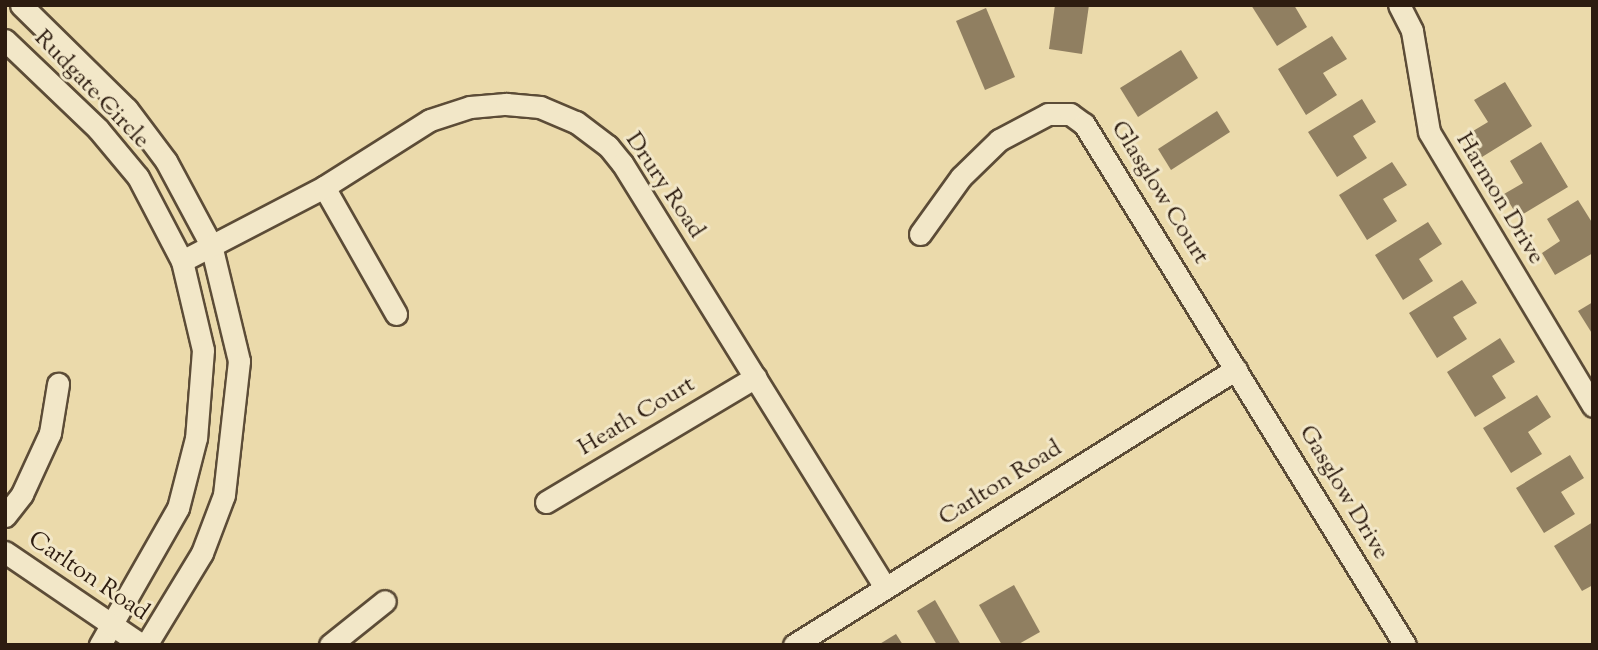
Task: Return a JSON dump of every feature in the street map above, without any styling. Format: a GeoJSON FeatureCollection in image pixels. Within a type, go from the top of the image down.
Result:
{"type":"FeatureCollection","features":[{"type":"Feature","properties":{"kind":"street","name":"Rudgate Circle"},"geometry":{"type":"LineString","coordinates":[[21,5],[127,109],[166,161],[211,245],[239,361],[235,428],[224,495],[202,553],[144,645]]}},
{"type":"Feature","properties":{"kind":"street","name":"Harmon Drive"},"geometry":{"type":"LineString","coordinates":[[1399,5],[1412,31],[1429,132],[1593,406]]}},
{"type":"Feature","properties":{"kind":"street","name":"Rudgate Circle"},"geometry":{"type":"LineString","coordinates":[[5,40],[98,129],[138,177],[182,261],[203,350],[196,438],[178,508],[100,645]]}},
{"type":"Feature","properties":{"kind":"street","name":"Drury Road"},"geometry":{"type":"LineString","coordinates":[[182,261],[324,187],[430,120],[470,107],[506,104],[540,107],[576,122],[608,146],[622,163],[885,587]]}},
{"type":"Feature","properties":{"kind":"street","name":"Glasglow Court"},"geometry":{"type":"LineString","coordinates":[[920,234],[961,177],[999,140],[1048,114],[1070,114],[1095,136],[1236,369]]}},
{"type":"Feature","properties":{"kind":"street"},"geometry":{"type":"LineString","coordinates":[[324,187],[396,314]]}},
{"type":"Feature","properties":{"kind":"street","name":"Carlton Road"},"geometry":{"type":"LineString","coordinates":[[794,645],[1236,369]]}},
{"type":"Feature","properties":{"kind":"street","name":"Gasglow Drive"},"geometry":{"type":"LineString","coordinates":[[1236,369],[1405,645]]}},
{"type":"Feature","properties":{"kind":"street","name":"Heath Court"},"geometry":{"type":"LineString","coordinates":[[546,502],[756,377]]}},
{"type":"Feature","properties":{"kind":"street"},"geometry":{"type":"LineString","coordinates":[[5,516],[22,494],[50,433],[58,384]]}},
{"type":"Feature","properties":{"kind":"street","name":"Carlton Road"},"geometry":{"type":"LineString","coordinates":[[5,552],[144,645]]}},
{"type":"Feature","properties":{"kind":"street"},"geometry":{"type":"LineString","coordinates":[[331,645],[385,601]]}},
{"type":"Feature","properties":{"kind":"building"},"geometry":{"type":"Polygon","coordinates":[[[1055,5],[1089,5],[1082,54],[1049,49],[1055,5]]]}},
{"type":"Feature","properties":{"kind":"building"},"geometry":{"type":"Polygon","coordinates":[[[1251,5],[1294,5],[1307,27],[1277,46],[1251,5]]]}},
{"type":"Feature","properties":{"kind":"building"},"geometry":{"type":"Polygon","coordinates":[[[986,8],[1015,77],[985,90],[956,21],[986,8]]]}},
{"type":"Feature","properties":{"kind":"building"},"geometry":{"type":"Polygon","coordinates":[[[1332,36],[1347,59],[1323,73],[1337,95],[1306,115],[1278,69],[1332,36]]]}},
{"type":"Feature","properties":{"kind":"building"},"geometry":{"type":"Polygon","coordinates":[[[1181,50],[1198,78],[1138,117],[1120,88],[1181,50]]]}},
{"type":"Feature","properties":{"kind":"building"},"geometry":{"type":"Polygon","coordinates":[[[1505,82],[1532,126],[1482,157],[1468,134],[1488,122],[1474,100],[1505,82]]]}},
{"type":"Feature","properties":{"kind":"building"},"geometry":{"type":"Polygon","coordinates":[[[1362,99],[1376,122],[1353,136],[1367,158],[1337,177],[1308,132],[1362,99]]]}},
{"type":"Feature","properties":{"kind":"building"},"geometry":{"type":"Polygon","coordinates":[[[1217,111],[1230,132],[1171,170],[1158,149],[1217,111]]]}},
{"type":"Feature","properties":{"kind":"building"},"geometry":{"type":"Polygon","coordinates":[[[1541,142],[1568,187],[1518,217],[1504,194],[1523,183],[1510,161],[1541,142]]]}},
{"type":"Feature","properties":{"kind":"building"},"geometry":{"type":"Polygon","coordinates":[[[1392,162],[1407,185],[1383,199],[1397,221],[1367,240],[1339,195],[1392,162]]]}},
{"type":"Feature","properties":{"kind":"building"},"geometry":{"type":"Polygon","coordinates":[[[1578,200],[1593,224],[1593,253],[1555,275],[1542,253],[1560,241],[1547,219],[1578,200]]]}},
{"type":"Feature","properties":{"kind":"building"},"geometry":{"type":"Polygon","coordinates":[[[1428,222],[1442,244],[1419,259],[1433,281],[1403,300],[1375,255],[1428,222]]]}},
{"type":"Feature","properties":{"kind":"building"},"geometry":{"type":"Polygon","coordinates":[[[1462,280],[1477,303],[1453,317],[1467,339],[1437,358],[1409,313],[1462,280]]]}},
{"type":"Feature","properties":{"kind":"building"},"geometry":{"type":"Polygon","coordinates":[[[1593,302],[1593,335],[1578,311],[1593,302]]]}},
{"type":"Feature","properties":{"kind":"building"},"geometry":{"type":"Polygon","coordinates":[[[1500,338],[1515,362],[1492,376],[1506,398],[1475,417],[1447,372],[1500,338]]]}},
{"type":"Feature","properties":{"kind":"building"},"geometry":{"type":"Polygon","coordinates":[[[1537,395],[1551,417],[1528,432],[1542,454],[1511,473],[1483,428],[1537,395]]]}},
{"type":"Feature","properties":{"kind":"building"},"geometry":{"type":"Polygon","coordinates":[[[1570,455],[1584,478],[1561,492],[1575,514],[1544,533],[1516,488],[1570,455]]]}},
{"type":"Feature","properties":{"kind":"building"},"geometry":{"type":"Polygon","coordinates":[[[1593,522],[1593,585],[1582,591],[1554,546],[1593,522]]]}},
{"type":"Feature","properties":{"kind":"building"},"geometry":{"type":"Polygon","coordinates":[[[1014,585],[1040,632],[1017,645],[1002,645],[979,605],[1014,585]]]}},
{"type":"Feature","properties":{"kind":"building"},"geometry":{"type":"Polygon","coordinates":[[[935,600],[961,645],[937,645],[917,611],[935,600]]]}},
{"type":"Feature","properties":{"kind":"building"},"geometry":{"type":"Polygon","coordinates":[[[896,634],[903,645],[878,645],[896,634]]]}}]}
